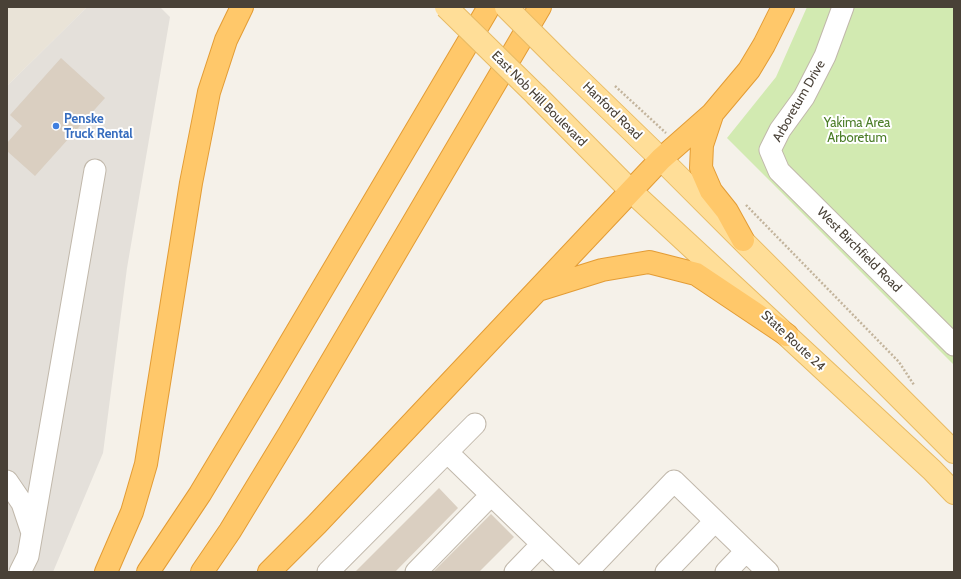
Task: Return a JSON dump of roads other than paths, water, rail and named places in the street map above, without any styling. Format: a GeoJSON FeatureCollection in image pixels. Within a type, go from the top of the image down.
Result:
{"type":"FeatureCollection","features":[{"type":"Feature","properties":{"kind":"highway"},"geometry":{"type":"LineString","coordinates":[[106,572],[132,512],[146,464],[191,183],[209,92],[226,40],[242,7]]}},
{"type":"Feature","properties":{"kind":"highway"},"geometry":{"type":"LineString","coordinates":[[148,572],[200,494],[489,7]]}},
{"type":"Feature","properties":{"kind":"highway"},"geometry":{"type":"LineString","coordinates":[[202,572],[230,530],[289,434],[540,7]]}},
{"type":"Feature","properties":{"kind":"highway"},"geometry":{"type":"LineString","coordinates":[[268,572],[317,524],[535,291],[662,159],[712,114],[749,70],[764,45],[783,7]]}},
{"type":"Feature","properties":{"kind":"highway"},"geometry":{"type":"LineString","coordinates":[[712,114],[702,144],[702,168],[711,191],[727,211],[743,240]]}},
{"type":"Feature","properties":{"kind":"highway"},"geometry":{"type":"LineString","coordinates":[[535,291],[602,270],[648,262],[696,274],[786,336]]}},
{"type":"Feature","properties":{"kind":"main road","name":"East Nob Hill Boulevard"},"geometry":{"type":"LineString","coordinates":[[446,7],[631,191]]}},
{"type":"Feature","properties":{"kind":"main road","name":"Hanford Road"},"geometry":{"type":"LineString","coordinates":[[506,7],[662,159]]}},
{"type":"Feature","properties":{"kind":"main road"},"geometry":{"type":"LineString","coordinates":[[662,159],[954,452]]}},
{"type":"Feature","properties":{"kind":"main road","name":"State Route 24"},"geometry":{"type":"LineString","coordinates":[[631,191],[932,470],[954,493]]}},
{"type":"Feature","properties":{"kind":"street","name":"Arboretum Drive"},"geometry":{"type":"LineString","coordinates":[[770,150],[780,130],[804,97],[825,56],[843,7]]}},
{"type":"Feature","properties":{"kind":"street","name":"West Birchfield Road"},"geometry":{"type":"LineString","coordinates":[[770,150],[779,171],[954,345]]}},
{"type":"Feature","properties":{"kind":"street"},"geometry":{"type":"LineString","coordinates":[[20,572],[28,556],[95,170]]}},
{"type":"Feature","properties":{"kind":"street"},"geometry":{"type":"LineString","coordinates":[[328,572],[475,424]]}},
{"type":"Feature","properties":{"kind":"street"},"geometry":{"type":"LineString","coordinates":[[447,452],[571,572]]}},
{"type":"Feature","properties":{"kind":"street"},"geometry":{"type":"LineString","coordinates":[[7,481],[22,503],[32,533]]}},
{"type":"Feature","properties":{"kind":"street"},"geometry":{"type":"LineString","coordinates":[[587,572],[674,481],[768,572]]}},
{"type":"Feature","properties":{"kind":"street"},"geometry":{"type":"LineString","coordinates":[[416,572],[491,495]]}},
{"type":"Feature","properties":{"kind":"street"},"geometry":{"type":"LineString","coordinates":[[666,572],[716,521]]}},
{"type":"Feature","properties":{"kind":"street"},"geometry":{"type":"LineString","coordinates":[[515,572],[542,544]]}},
{"type":"Feature","properties":{"kind":"street"},"geometry":{"type":"LineString","coordinates":[[726,572],[746,551]]}},
{"type":"Feature","properties":{"kind":"place","name":"Penske Truck Rental"},"geometry":{"type":"Point","coordinates":[56,126]}},
{"type":"Feature","properties":{"kind":"park label","name":"Yakima Area Arboretum"},"geometry":{"type":"Point","coordinates":[857,130]}}]}
